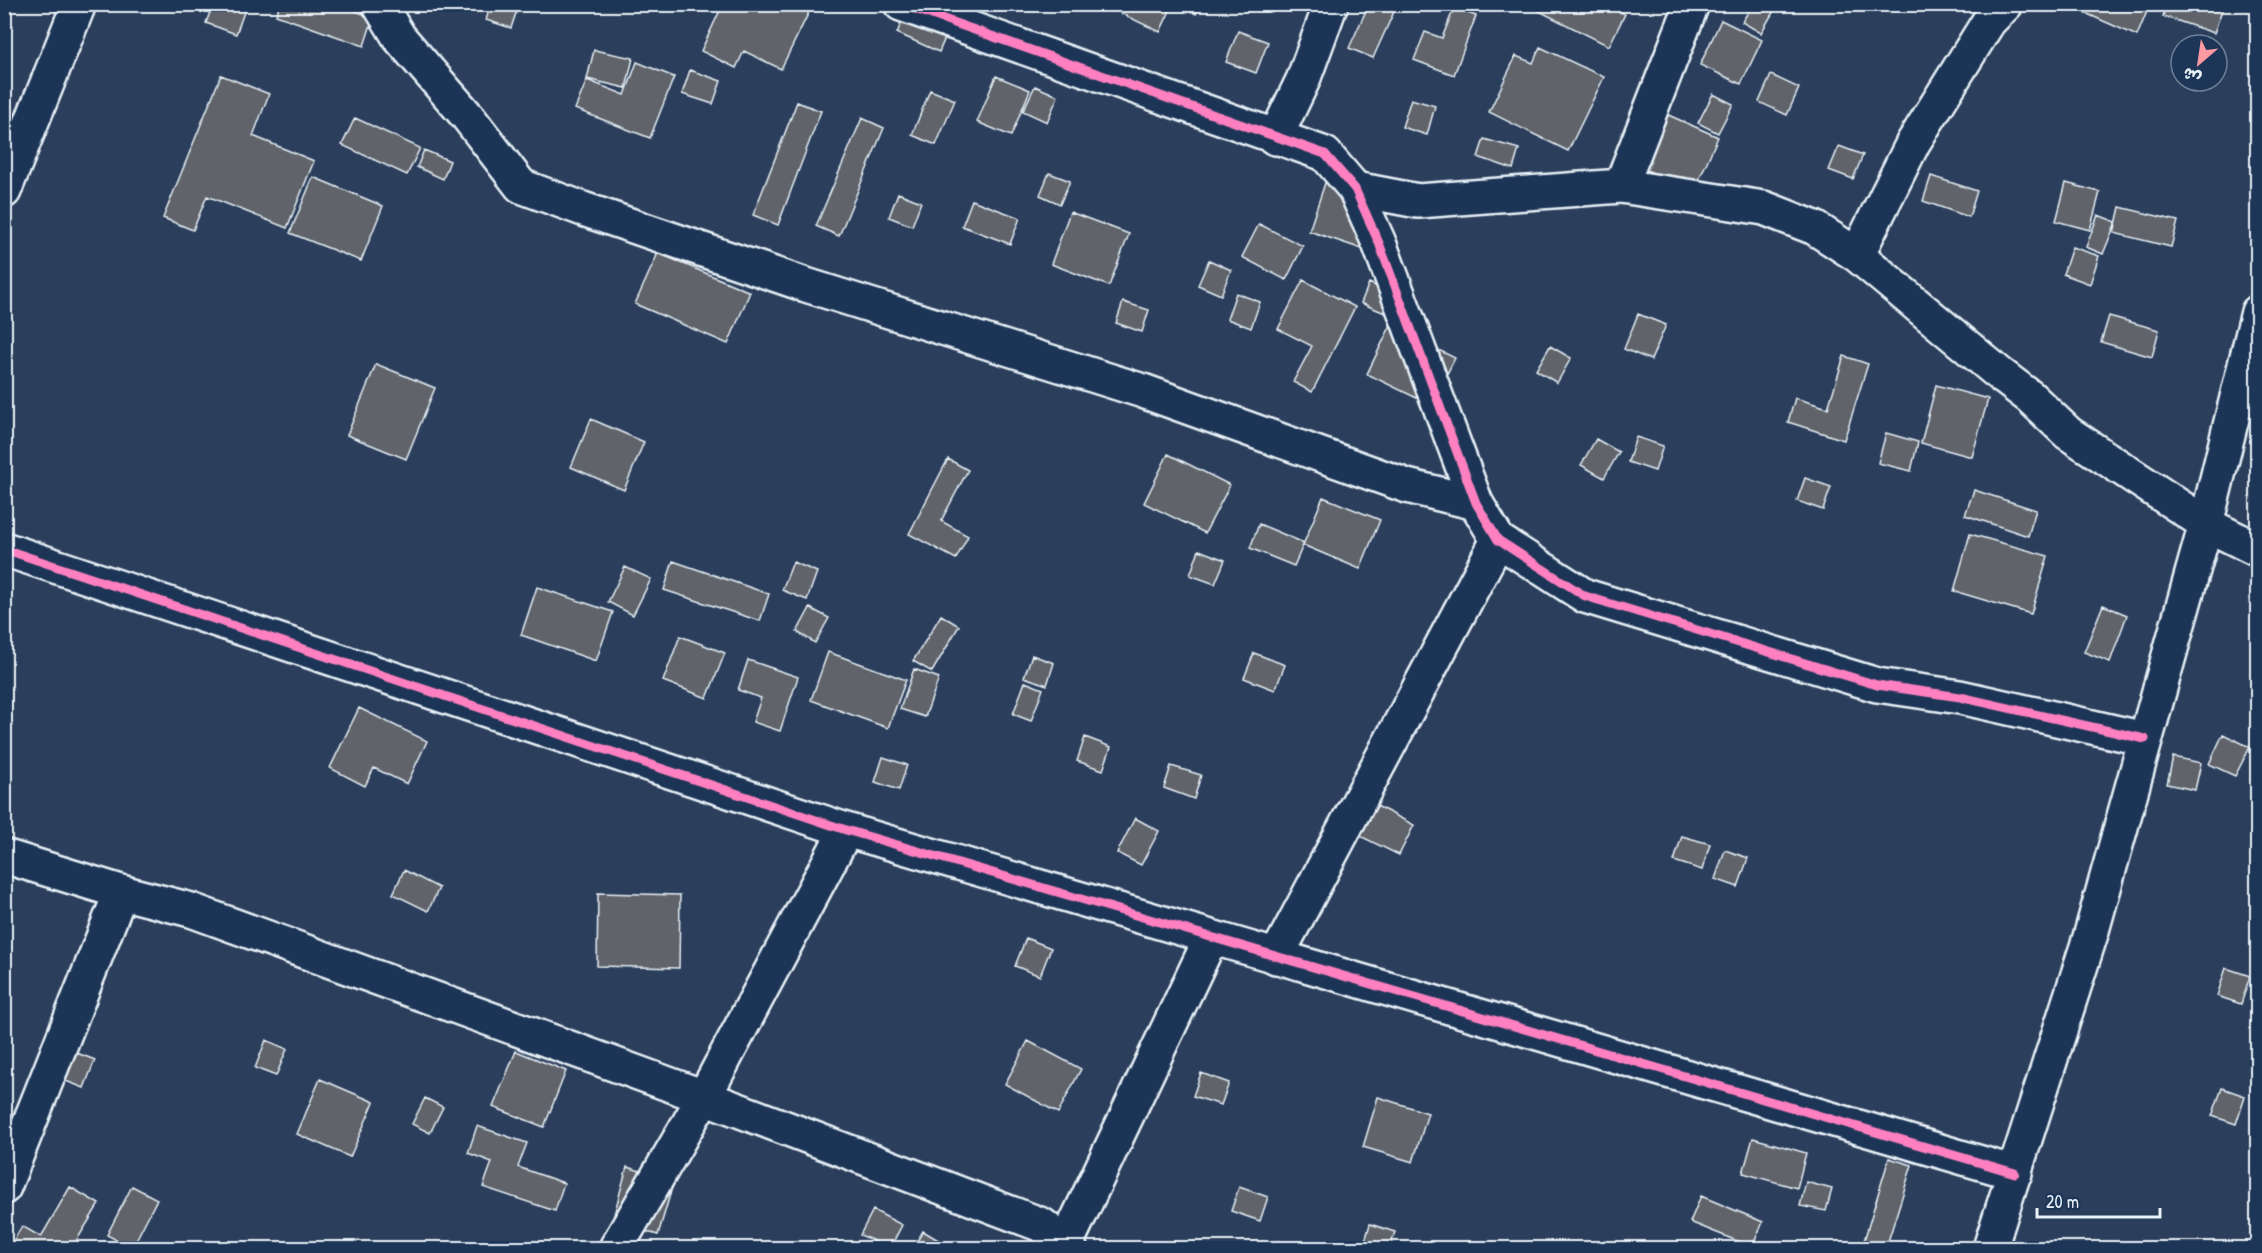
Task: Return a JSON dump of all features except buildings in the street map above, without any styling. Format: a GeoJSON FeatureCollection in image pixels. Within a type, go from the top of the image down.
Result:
{"type":"FeatureCollection","features":[{"type":"Feature","properties":{"kind":"street"},"geometry":{"type":"LineString","coordinates":[[4,191],[79,4]]}},
{"type":"Feature","properties":{"kind":"street"},"geometry":{"type":"LineString","coordinates":[[379,4],[399,37],[468,117],[521,186],[583,210],[806,285],[1143,391],[1407,486],[1476,503]]}},
{"type":"Feature","properties":{"kind":"street"},"geometry":{"type":"LineString","coordinates":[[901,4],[1325,154],[1355,189],[1379,243],[1476,503],[1498,540],[1585,596],[1877,685],[1960,697],[2145,739]]}},
{"type":"Feature","properties":{"kind":"street"},"geometry":{"type":"LineString","coordinates":[[1275,138],[1303,80],[1331,4]]}},
{"type":"Feature","properties":{"kind":"street"},"geometry":{"type":"LineString","coordinates":[[1621,186],[1692,4]]}},
{"type":"Feature","properties":{"kind":"street"},"geometry":{"type":"LineString","coordinates":[[1857,255],[1913,143],[1989,21],[2006,4]]}},
{"type":"Feature","properties":{"kind":"street"},"geometry":{"type":"LineString","coordinates":[[1355,189],[1418,201],[1621,186],[1764,208],[1815,228],[1857,255],[2030,397],[2068,433],[2119,469],[2206,524],[2258,550]]}},
{"type":"Feature","properties":{"kind":"street"},"geometry":{"type":"LineString","coordinates":[[1990,1248],[2091,934],[2206,524],[2258,312]]}},
{"type":"Feature","properties":{"kind":"street"},"geometry":{"type":"LineString","coordinates":[[1276,957],[1498,540]]}},
{"type":"Feature","properties":{"kind":"street"},"geometry":{"type":"LineString","coordinates":[[4,549],[846,830],[2015,1173]]}},
{"type":"Feature","properties":{"kind":"street"},"geometry":{"type":"LineString","coordinates":[[616,1248],[704,1097],[846,830]]}},
{"type":"Feature","properties":{"kind":"street"},"geometry":{"type":"LineString","coordinates":[[4,856],[121,892],[191,910],[704,1097],[1042,1226],[1066,1247],[1211,938]]}},
{"type":"Feature","properties":{"kind":"street"},"geometry":{"type":"LineString","coordinates":[[4,1187],[121,892]]}},
{"type":"Feature","properties":{"kind":"cycle path"},"geometry":{"type":"LineString","coordinates":[[901,4],[1325,154],[1355,189],[1379,243],[1476,503],[1498,540],[1585,596],[1877,685],[1960,697],[2145,739]]}},
{"type":"Feature","properties":{"kind":"cycle path"},"geometry":{"type":"LineString","coordinates":[[4,549],[846,830],[2015,1173]]}}]}
